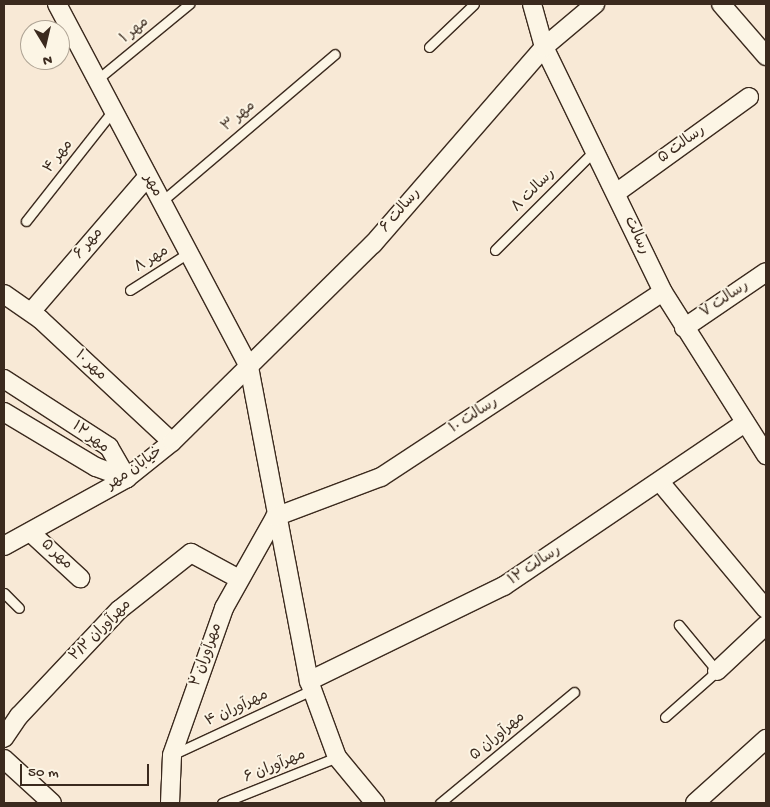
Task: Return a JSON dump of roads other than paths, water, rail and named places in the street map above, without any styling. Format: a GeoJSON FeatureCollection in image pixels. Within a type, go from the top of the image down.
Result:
{"type":"FeatureCollection","features":[{"type":"Feature","properties":{"kind":"street","name":"مهر"},"geometry":{"type":"LineString","coordinates":[[57,4],[99,78],[147,177],[249,367],[275,517],[312,685],[337,757]]}},
{"type":"Feature","properties":{"kind":"street","name":"رسالت"},"geometry":{"type":"LineString","coordinates":[[532,4],[544,47],[593,152],[616,193],[663,292],[684,328],[765,451]]}},
{"type":"Feature","properties":{"kind":"street","name":"رسالت ۶"},"geometry":{"type":"LineString","coordinates":[[249,367],[372,244],[544,47],[594,4]]}},
{"type":"Feature","properties":{"kind":"street"},"geometry":{"type":"LineString","coordinates":[[721,4],[766,56]]}},
{"type":"Feature","properties":{"kind":"street","name":"رسالت ۵"},"geometry":{"type":"LineString","coordinates":[[616,193],[749,97]]}},
{"type":"Feature","properties":{"kind":"street","name":"مهر ۶"},"geometry":{"type":"LineString","coordinates":[[31,312],[147,177]]}},
{"type":"Feature","properties":{"kind":"street","name":"رسالت ۷"},"geometry":{"type":"LineString","coordinates":[[684,328],[766,272]]}},
{"type":"Feature","properties":{"kind":"street","name":"رسالت ۱۰"},"geometry":{"type":"LineString","coordinates":[[275,517],[381,477],[663,292]]}},
{"type":"Feature","properties":{"kind":"street","name":"مهر ۱۰"},"geometry":{"type":"LineString","coordinates":[[4,294],[31,312],[172,442]]}},
{"type":"Feature","properties":{"kind":"street","name":"خیابان مهر"},"geometry":{"type":"LineString","coordinates":[[4,546],[31,533],[126,478],[172,442],[249,367]]}},
{"type":"Feature","properties":{"kind":"street","name":"مهر ۱۲"},"geometry":{"type":"LineString","coordinates":[[4,378],[109,447],[126,478]]}},
{"type":"Feature","properties":{"kind":"street","name":"مهر ۱۲"},"geometry":{"type":"LineString","coordinates":[[4,412],[96,467],[126,478]]}},
{"type":"Feature","properties":{"kind":"street","name":"رسالت ۱۲"},"geometry":{"type":"LineString","coordinates":[[312,685],[504,586],[745,423]]}},
{"type":"Feature","properties":{"kind":"street"},"geometry":{"type":"LineString","coordinates":[[660,482],[766,609]]}},
{"type":"Feature","properties":{"kind":"street","name":"مهرآوران ۲"},"geometry":{"type":"LineString","coordinates":[[170,803],[172,755],[224,608],[275,517]]}},
{"type":"Feature","properties":{"kind":"street","name":"مهر ۵"},"geometry":{"type":"LineString","coordinates":[[31,533],[80,578]]}},
{"type":"Feature","properties":{"kind":"street","name":"مهرآوران ۲/۲"},"geometry":{"type":"LineString","coordinates":[[4,738],[19,716],[118,610],[192,553],[239,579]]}},
{"type":"Feature","properties":{"kind":"street"},"geometry":{"type":"LineString","coordinates":[[717,671],[766,626]]}},
{"type":"Feature","properties":{"kind":"street"},"geometry":{"type":"LineString","coordinates":[[695,803],[766,739]]}},
{"type":"Feature","properties":{"kind":"street"},"geometry":{"type":"LineString","coordinates":[[337,757],[375,803]]}},
{"type":"Feature","properties":{"kind":"street"},"geometry":{"type":"LineString","coordinates":[[4,759],[52,803]]}},
{"type":"Feature","properties":{"kind":"lane","name":"مهر ۱"},"geometry":{"type":"LineString","coordinates":[[99,78],[188,4]]}},
{"type":"Feature","properties":{"kind":"lane"},"geometry":{"type":"LineString","coordinates":[[429,46],[474,4]]}},
{"type":"Feature","properties":{"kind":"lane","name":"مهر ۳"},"geometry":{"type":"LineString","coordinates":[[160,202],[335,54]]}},
{"type":"Feature","properties":{"kind":"lane","name":"مهر ۴"},"geometry":{"type":"LineString","coordinates":[[26,221],[114,109]]}},
{"type":"Feature","properties":{"kind":"lane","name":"رسالت ۸"},"geometry":{"type":"LineString","coordinates":[[495,250],[593,152]]}},
{"type":"Feature","properties":{"kind":"lane","name":"مهر ۸"},"geometry":{"type":"LineString","coordinates":[[130,290],[188,253]]}},
{"type":"Feature","properties":{"kind":"lane"},"geometry":{"type":"LineString","coordinates":[[4,592],[19,608]]}},
{"type":"Feature","properties":{"kind":"lane"},"geometry":{"type":"LineString","coordinates":[[665,717],[717,671],[679,625]]}},
{"type":"Feature","properties":{"kind":"lane","name":"مهرآوران ۴"},"geometry":{"type":"LineString","coordinates":[[172,755],[312,685]]}},
{"type":"Feature","properties":{"kind":"lane","name":"مهرآوران ۵"},"geometry":{"type":"LineString","coordinates":[[440,803],[574,692]]}},
{"type":"Feature","properties":{"kind":"lane","name":"مهرآوران ۶"},"geometry":{"type":"LineString","coordinates":[[222,803],[337,757]]}}]}
